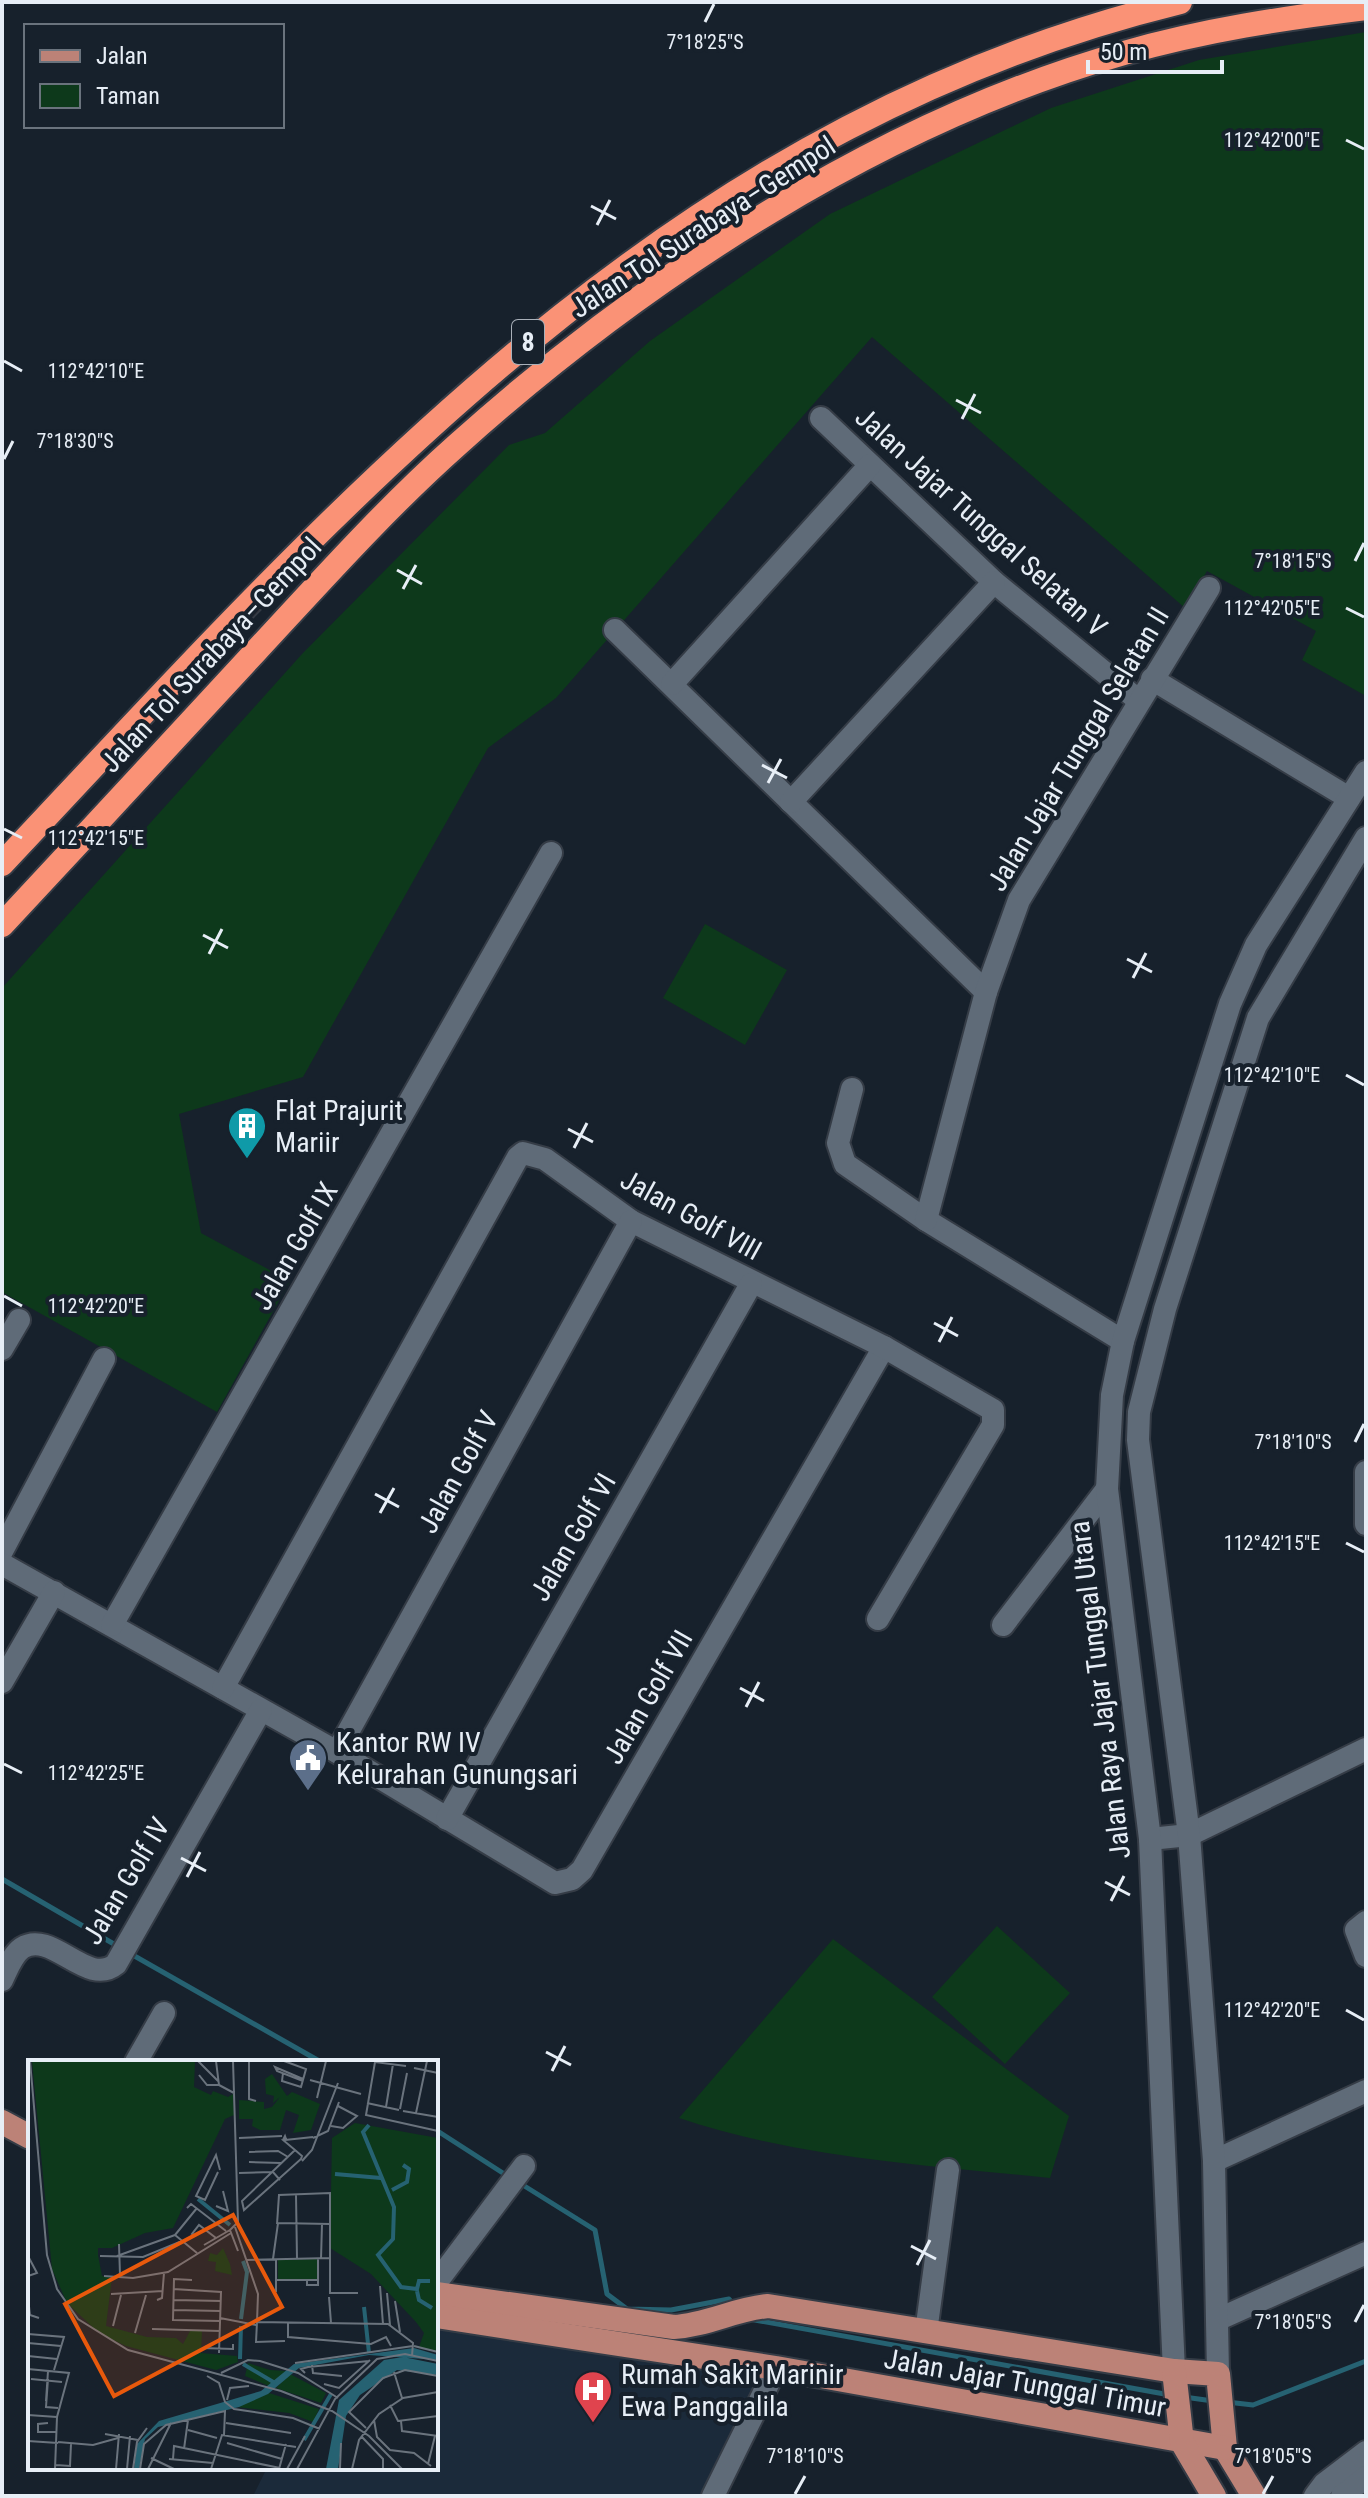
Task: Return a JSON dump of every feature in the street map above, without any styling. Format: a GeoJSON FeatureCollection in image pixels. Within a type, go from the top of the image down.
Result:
{"type":"FeatureCollection","features":[{"type":"Feature","properties":{"kind":"highway","name":"Jalan Tol Surabaya–Gempol"},"geometry":{"type":"LineString","coordinates":[[2,864],[388,464],[486,376],[640,254],[694,216],[817,142],[916,92],[1098,23],[1180,2]]}},
{"type":"Feature","properties":{"kind":"highway","name":"Jalan Tol Surabaya–Gempol"},"geometry":{"type":"LineString","coordinates":[[2,925],[389,509],[539,374],[690,265],[834,173],[975,105],[1124,53],[1276,19],[1366,8]]}},
{"type":"Feature","properties":{"kind":"main road"},"geometry":{"type":"LineString","coordinates":[[2,2122],[28,2136]]}},
{"type":"Feature","properties":{"kind":"main road","name":"Jalan Jajar Tunggal Timur"},"geometry":{"type":"LineString","coordinates":[[438,2294],[674,2327],[694,2326],[745,2308],[768,2306],[1174,2377],[1218,2381]]}},
{"type":"Feature","properties":{"kind":"main road","name":"Jalan Jajar Tunggal Timur"},"geometry":{"type":"LineString","coordinates":[[438,2316],[776,2368],[1224,2443]]}},
{"type":"Feature","properties":{"kind":"main road","name":"Jalan Raya Jajar Tunggal Utara"},"geometry":{"type":"LineString","coordinates":[[1174,2377],[1182,2438]]}},
{"type":"Feature","properties":{"kind":"main road"},"geometry":{"type":"LineString","coordinates":[[1218,2381],[1224,2443],[1251,2495]]}},
{"type":"Feature","properties":{"kind":"main road"},"geometry":{"type":"LineString","coordinates":[[1182,2438],[1214,2496]]}},
{"type":"Feature","properties":{"kind":"street","name":"Jalan Jajar Tunggal Selatan V"},"geometry":{"type":"LineString","coordinates":[[821,418],[994,582],[1138,700]]}},
{"type":"Feature","properties":{"kind":"street"},"geometry":{"type":"LineString","coordinates":[[672,684],[870,465]]}},
{"type":"Feature","properties":{"kind":"street"},"geometry":{"type":"LineString","coordinates":[[791,802],[994,582]]}},
{"type":"Feature","properties":{"kind":"street","name":"Jalan Jajar Tunggal Selatan II"},"geometry":{"type":"LineString","coordinates":[[926,1220],[986,992],[1019,900],[1209,588]]}},
{"type":"Feature","properties":{"kind":"street"},"geometry":{"type":"LineString","coordinates":[[615,630],[986,992]]}},
{"type":"Feature","properties":{"kind":"street"},"geometry":{"type":"LineString","coordinates":[[1152,679],[1349,798]]}},
{"type":"Feature","properties":{"kind":"street","name":"Jalan Raya Jajar Tunggal Utara"},"geometry":{"type":"LineString","coordinates":[[1174,2377],[1150,1839],[1107,1489],[1111,1409],[1123,1341],[1230,1004],[1256,945],[1366,772]]}},
{"type":"Feature","properties":{"kind":"street"},"geometry":{"type":"LineString","coordinates":[[1218,2381],[1214,2161],[1189,1835],[1138,1440],[1139,1412],[1165,1309],[1258,1018],[1366,838]]}},
{"type":"Feature","properties":{"kind":"street","name":"Jalan Golf IX"},"geometry":{"type":"LineString","coordinates":[[112,1625],[551,853]]}},
{"type":"Feature","properties":{"kind":"street"},"geometry":{"type":"LineString","coordinates":[[1230,1004],[1258,1018]]}},
{"type":"Feature","properties":{"kind":"street"},"geometry":{"type":"LineString","coordinates":[[852,1089],[838,1143],[845,1164],[926,1220],[1123,1341]]}},
{"type":"Feature","properties":{"kind":"street","name":"Jalan Golf VIII"},"geometry":{"type":"LineString","coordinates":[[223,1688],[518,1157],[529,1153],[545,1159],[631,1221],[751,1284],[884,1347],[993,1410],[993,1425],[878,1619]]}},
{"type":"Feature","properties":{"kind":"street","name":"Jalan Golf V"},"geometry":{"type":"LineString","coordinates":[[337,1752],[631,1221]]}},
{"type":"Feature","properties":{"kind":"street","name":"Jalan Golf VI"},"geometry":{"type":"LineString","coordinates":[[447,1819],[751,1284]]}},
{"type":"Feature","properties":{"kind":"street"},"geometry":{"type":"LineString","coordinates":[[2,1349],[19,1320]]}},
{"type":"Feature","properties":{"kind":"street","name":"Jalan Golf VII"},"geometry":{"type":"LineString","coordinates":[[2,1564],[337,1752],[555,1883],[572,1879],[582,1870],[884,1347]]}},
{"type":"Feature","properties":{"kind":"street"},"geometry":{"type":"LineString","coordinates":[[2,1551],[104,1359]]}},
{"type":"Feature","properties":{"kind":"street"},"geometry":{"type":"LineString","coordinates":[[1366,1472],[1366,1524]]}},
{"type":"Feature","properties":{"kind":"street"},"geometry":{"type":"LineString","coordinates":[[1003,1625],[1107,1489]]}},
{"type":"Feature","properties":{"kind":"street"},"geometry":{"type":"LineString","coordinates":[[2,1682],[54,1592]]}},
{"type":"Feature","properties":{"kind":"street","name":"Jalan Golf IV"},"geometry":{"type":"LineString","coordinates":[[2,1980],[15,1955],[24,1947],[39,1944],[96,1970],[108,1970],[116,1964],[261,1710]]}},
{"type":"Feature","properties":{"kind":"street"},"geometry":{"type":"LineString","coordinates":[[1150,1839],[1189,1835],[1366,1749]]}},
{"type":"Feature","properties":{"kind":"street"},"geometry":{"type":"LineString","coordinates":[[1366,1922],[1356,1930],[1366,1956]]}},
{"type":"Feature","properties":{"kind":"street"},"geometry":{"type":"LineString","coordinates":[[137,2060],[164,2013]]}},
{"type":"Feature","properties":{"kind":"street"},"geometry":{"type":"LineString","coordinates":[[1214,2161],[1366,2091]]}},
{"type":"Feature","properties":{"kind":"street"},"geometry":{"type":"LineString","coordinates":[[438,2280],[524,2166]]}},
{"type":"Feature","properties":{"kind":"street"},"geometry":{"type":"LineString","coordinates":[[926,2332],[948,2170]]}},
{"type":"Feature","properties":{"kind":"street"},"geometry":{"type":"LineString","coordinates":[[1219,2319],[1366,2253]]}},
{"type":"Feature","properties":{"kind":"street"},"geometry":{"type":"LineString","coordinates":[[713,2496],[776,2368]]}},
{"type":"Feature","properties":{"kind":"street"},"geometry":{"type":"LineString","coordinates":[[1315,2496],[1324,2484],[1366,2452]]}},
{"type":"Feature","properties":{"kind":"street"},"geometry":{"type":"LineString","coordinates":[[1342,2496],[1366,2477]]}},
{"type":"Feature","properties":{"kind":"shaded area","name":"Rumah Sakit Marinir Ewa Panggalila"},"geometry":{"type":"Polygon","coordinates":[[[438,2328],[772,2379],[715,2496],[253,2496],[266,2470],[438,2470],[438,2328]]]}},
{"type":"Feature","properties":{"kind":"green space"},"geometry":{"type":"Polygon","coordinates":[[[1366,32],[1366,696],[1302,660],[1316,631],[1207,571],[1185,608],[872,337],[556,698],[488,748],[303,1077],[179,1114],[201,1233],[290,1281],[217,1412],[2,1292],[2,988],[302,654],[509,445],[545,433],[650,341],[830,214],[1051,108],[1199,60],[1366,32]]]}},
{"type":"Feature","properties":{"kind":"green space"},"geometry":{"type":"Polygon","coordinates":[[[705,924],[787,970],[745,1045],[663,998],[705,924]]]}},
{"type":"Feature","properties":{"kind":"green space"},"geometry":{"type":"Polygon","coordinates":[[[997,1926],[1070,1993],[1005,2064],[932,1997],[997,1926]]]}},
{"type":"Feature","properties":{"kind":"green space"},"geometry":{"type":"Polygon","coordinates":[[[833,1939],[1069,2116],[1050,2178],[816,2151],[724,2132],[679,2118],[833,1939]]]}},
{"type":"Feature","properties":{"kind":"waterway"},"geometry":{"type":"LineString","coordinates":[[2,1879],[119,1947]]}},
{"type":"Feature","properties":{"kind":"waterway"},"geometry":{"type":"LineString","coordinates":[[131,1954],[317,2060]]}},
{"type":"Feature","properties":{"kind":"waterway"},"geometry":{"type":"LineString","coordinates":[[438,2131],[509,2177]]}},
{"type":"Feature","properties":{"kind":"waterway"},"geometry":{"type":"LineString","coordinates":[[518,2182],[595,2230],[607,2294],[627,2309],[671,2310],[729,2299],[733,2304]]}},
{"type":"Feature","properties":{"kind":"waterway"},"geometry":{"type":"LineString","coordinates":[[744,2318],[1170,2395]]}},
{"type":"Feature","properties":{"kind":"waterway"},"geometry":{"type":"LineString","coordinates":[[1227,2402],[1253,2405],[1366,2361]]}},
{"type":"Feature","properties":{"kind":"waterway"},"geometry":{"type":"LineString","coordinates":[[1184,2397],[1213,2401]]}},
{"type":"Feature","properties":{"kind":"place","name":"Flat Prajurit Mariir"},"geometry":{"type":"Point","coordinates":[247,1160]}},
{"type":"Feature","properties":{"kind":"place","name":"Kantor RW IV Kelurahan Gunungsari"},"geometry":{"type":"Point","coordinates":[308,1792]}},
{"type":"Feature","properties":{"kind":"place","name":"Rumah Sakit Marinir Ewa Panggalila"},"geometry":{"type":"Point","coordinates":[593,2424]}}]}
